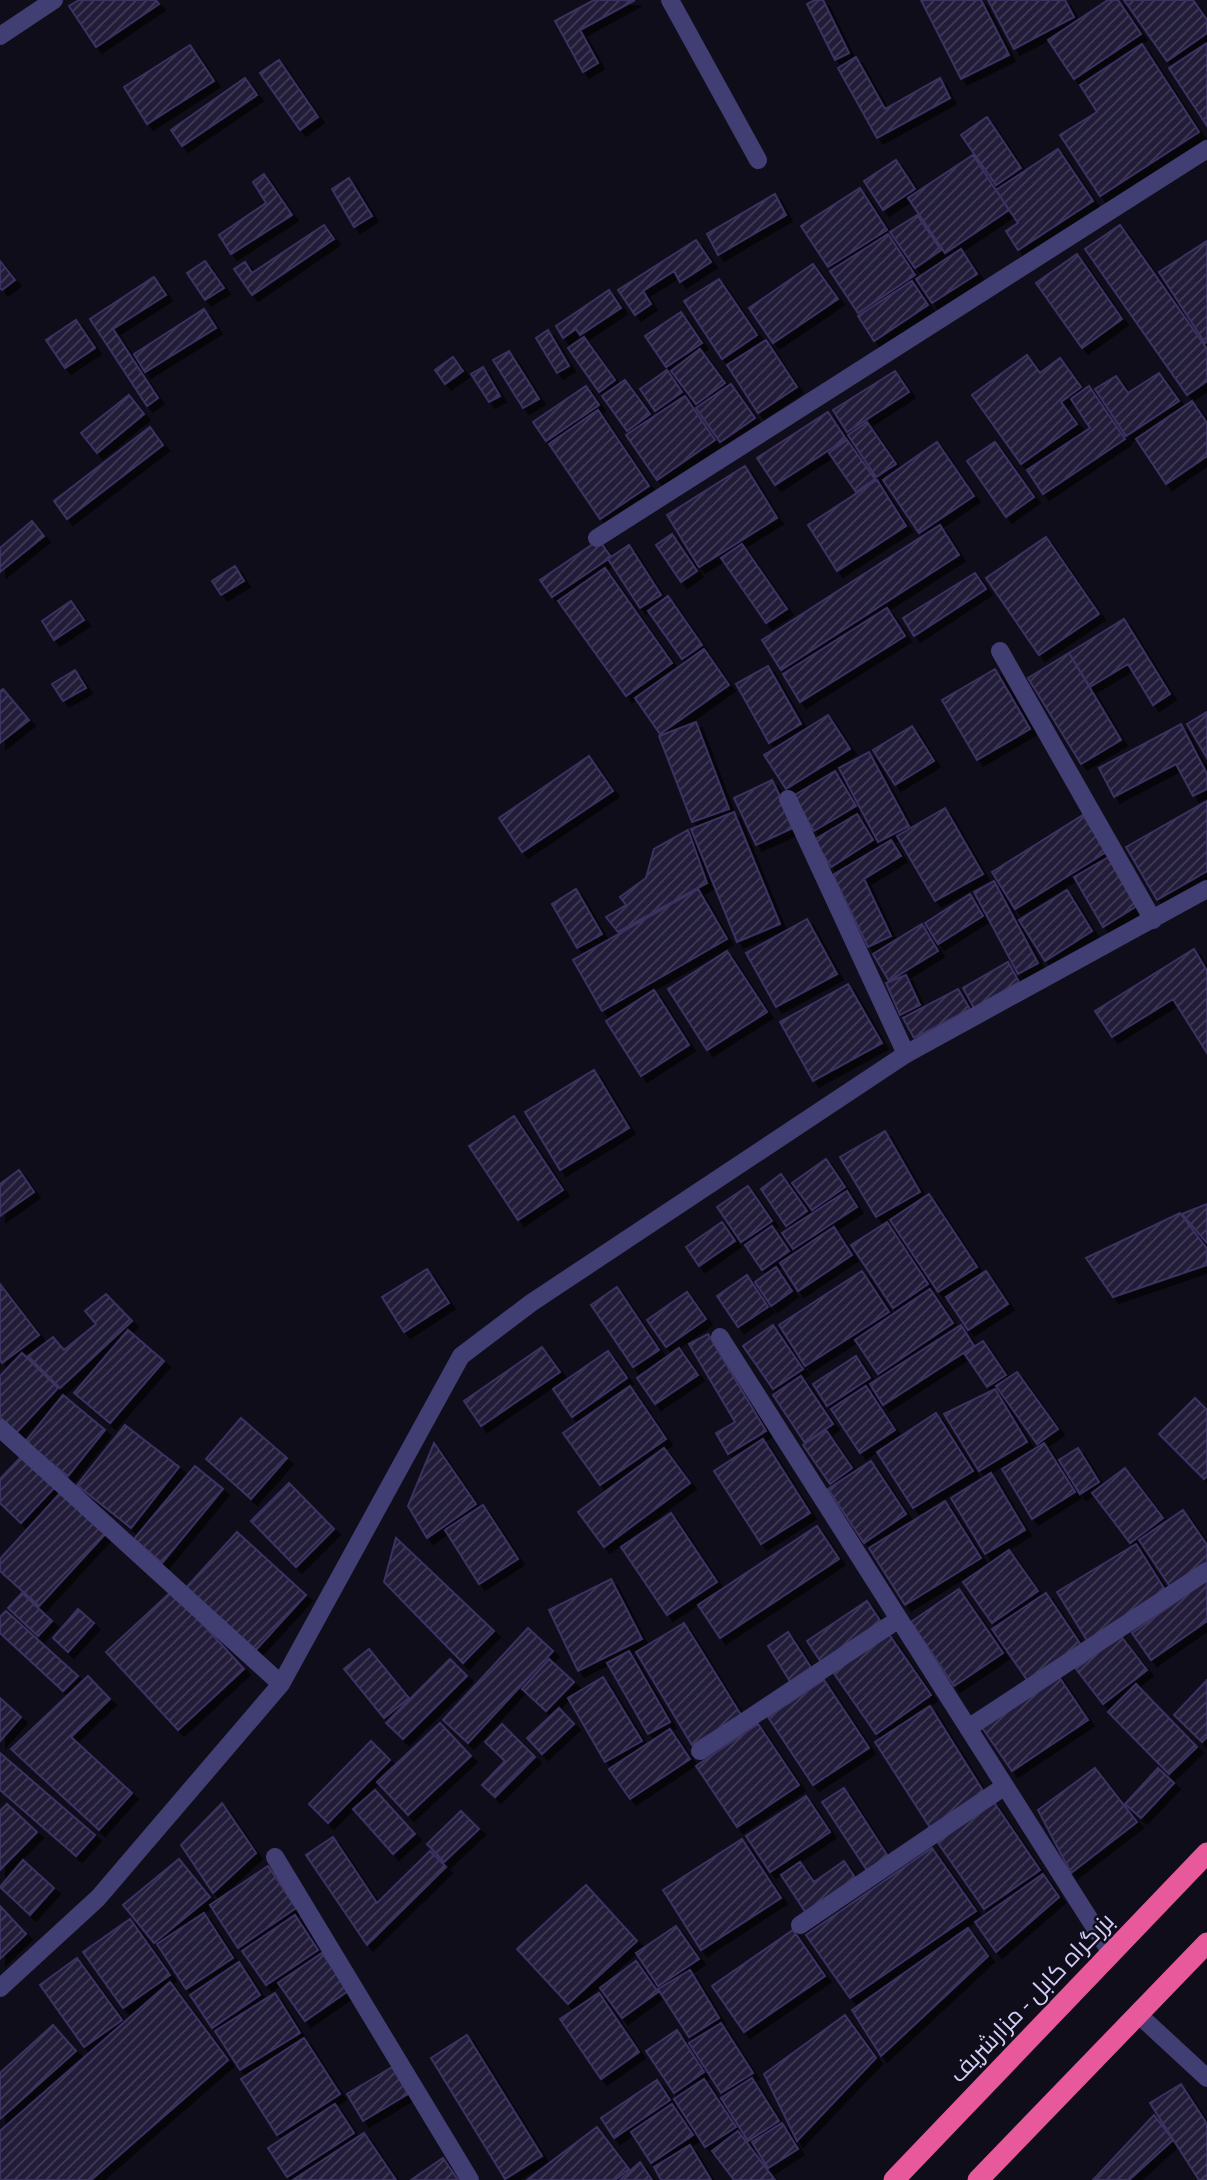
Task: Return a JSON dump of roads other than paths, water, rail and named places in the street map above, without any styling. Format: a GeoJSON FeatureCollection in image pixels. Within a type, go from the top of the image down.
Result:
{"type":"FeatureCollection","features":[{"type":"Feature","properties":{"kind":"highway","name":"بزرگراه کابل - مزارشریف"},"geometry":{"type":"LineString","coordinates":[[894,2180],[1207,1853]]}},
{"type":"Feature","properties":{"kind":"highway"},"geometry":{"type":"LineString","coordinates":[[978,2180],[1207,1943]]}},
{"type":"Feature","properties":{"kind":"street"},"geometry":{"type":"LineString","coordinates":[[0,36],[54,0]]}},
{"type":"Feature","properties":{"kind":"street"},"geometry":{"type":"LineString","coordinates":[[670,0],[758,160]]}},
{"type":"Feature","properties":{"kind":"street"},"geometry":{"type":"LineString","coordinates":[[597,538],[1207,149]]}},
{"type":"Feature","properties":{"kind":"street"},"geometry":{"type":"LineString","coordinates":[[1000,651],[1153,920]]}},
{"type":"Feature","properties":{"kind":"street"},"geometry":{"type":"LineString","coordinates":[[788,799],[906,1054]]}},
{"type":"Feature","properties":{"kind":"street"},"geometry":{"type":"LineString","coordinates":[[0,1988],[98,1898],[281,1684],[461,1356],[531,1303],[906,1054],[1207,890]]}},
{"type":"Feature","properties":{"kind":"street"},"geometry":{"type":"LineString","coordinates":[[720,1337],[1111,1953]]}},
{"type":"Feature","properties":{"kind":"street"},"geometry":{"type":"LineString","coordinates":[[0,1428],[281,1684]]}},
{"type":"Feature","properties":{"kind":"street"},"geometry":{"type":"LineString","coordinates":[[968,1728],[1207,1571]]}},
{"type":"Feature","properties":{"kind":"street"},"geometry":{"type":"LineString","coordinates":[[700,1751],[899,1619]]}},
{"type":"Feature","properties":{"kind":"street"},"geometry":{"type":"LineString","coordinates":[[800,1925],[1005,1786]]}},
{"type":"Feature","properties":{"kind":"street"},"geometry":{"type":"LineString","coordinates":[[275,1857],[470,2180]]}},
{"type":"Feature","properties":{"kind":"street"},"geometry":{"type":"LineString","coordinates":[[1139,2015],[1207,2078]]}}]}
